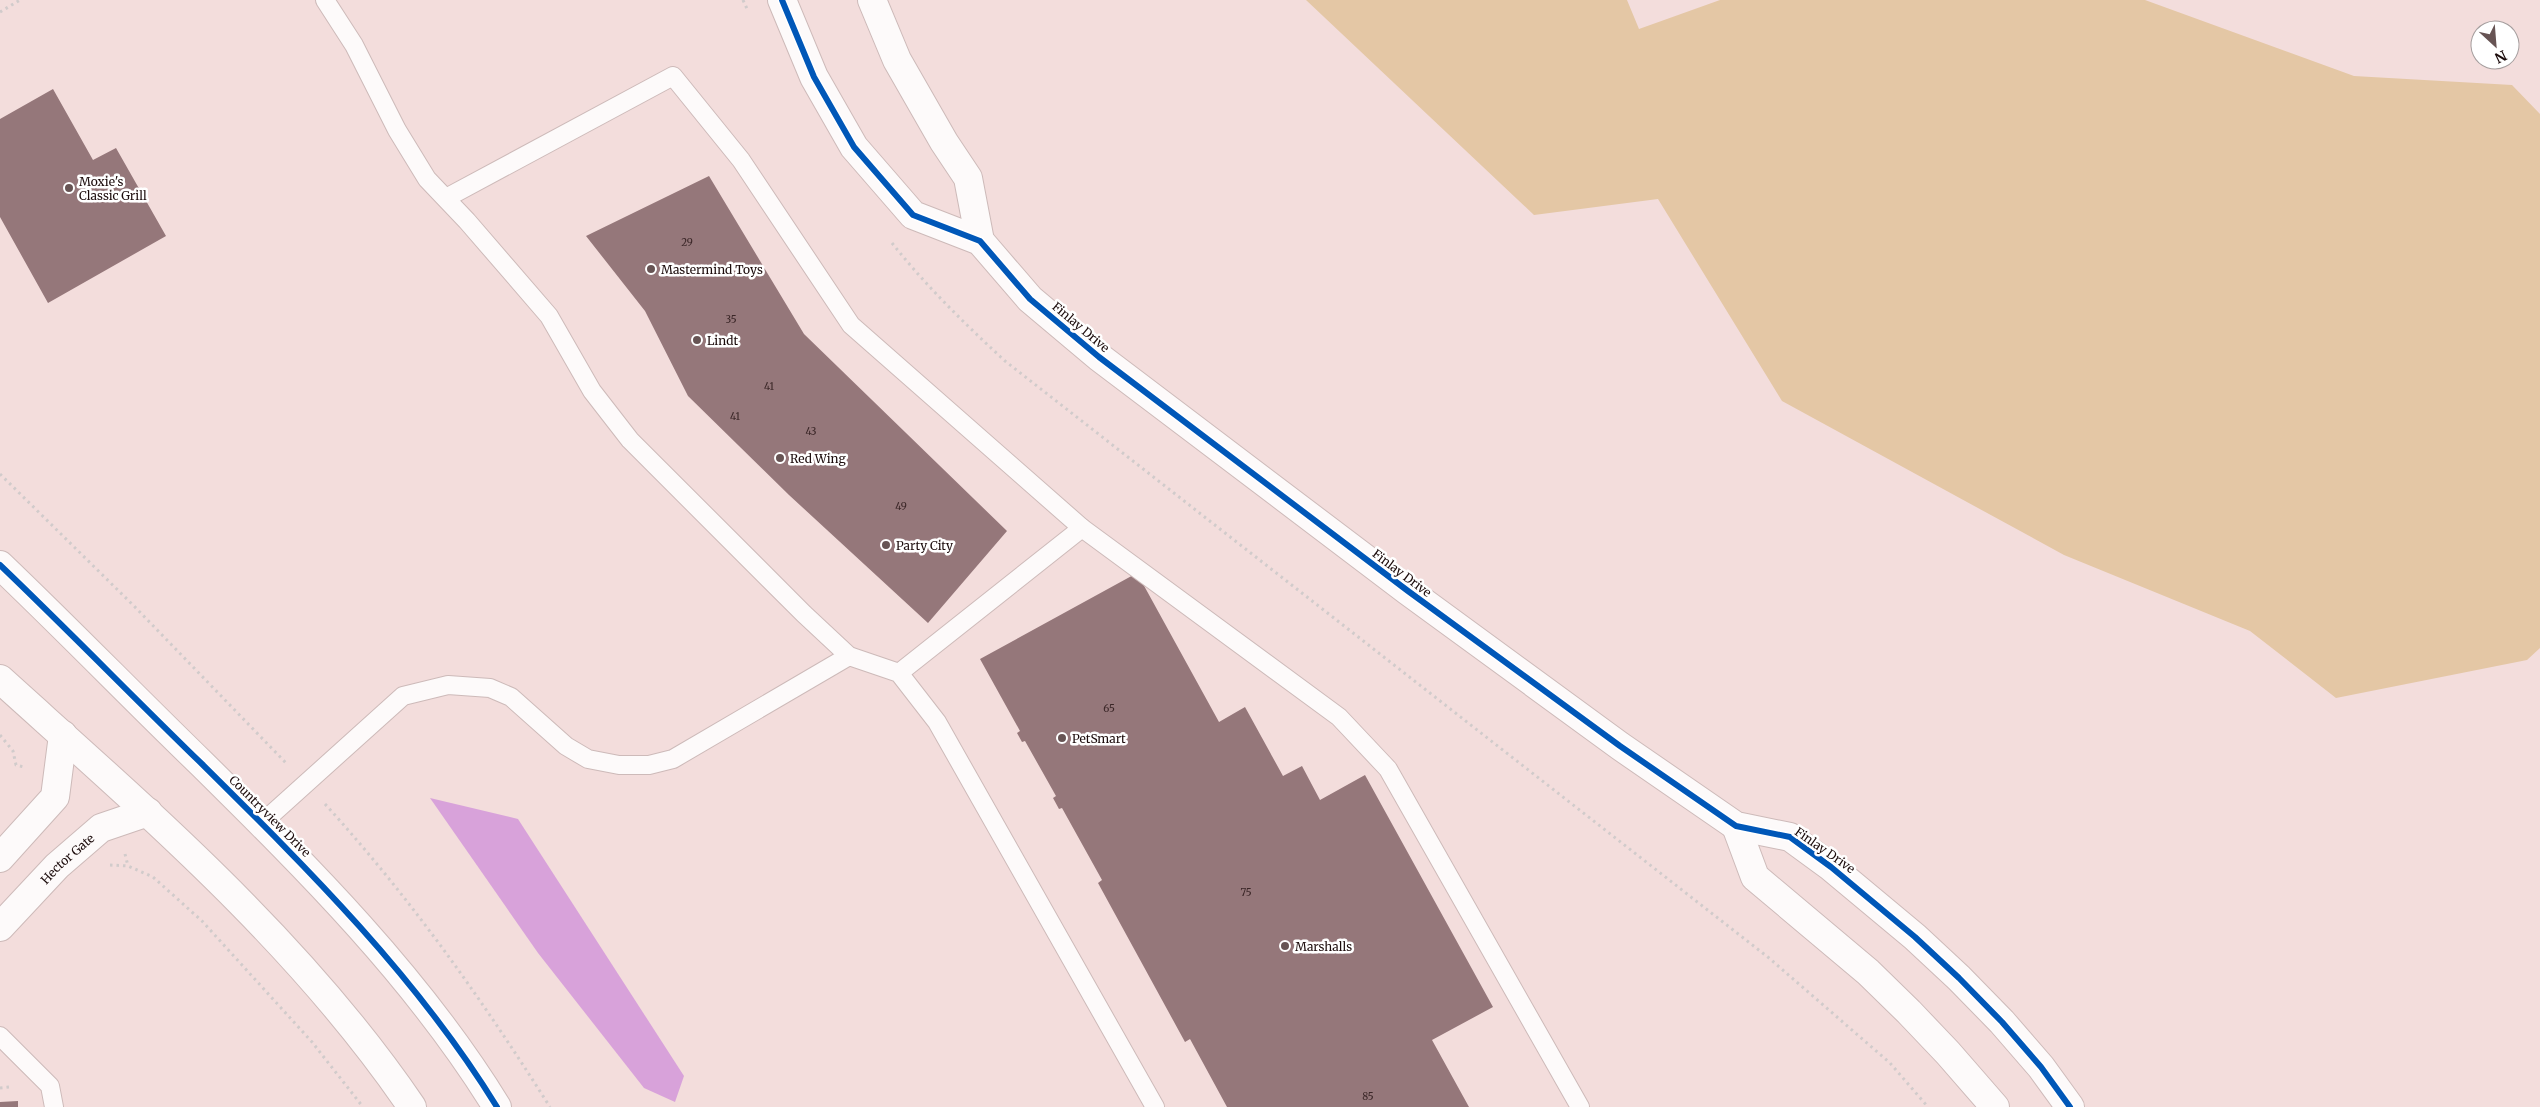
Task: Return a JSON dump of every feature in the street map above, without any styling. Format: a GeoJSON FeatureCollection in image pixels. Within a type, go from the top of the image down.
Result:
{"type":"FeatureCollection","features":[{"type":"Feature","properties":{"kind":"street","name":"Finlay Drive"},"geometry":{"type":"LineString","coordinates":[[782,0],[814,77],[854,147],[914,215],[980,241],[1030,299],[1099,357],[1521,675],[1736,826],[1790,837],[1873,900],[1922,944],[2002,1022],[2041,1068],[2070,1107]]}},
{"type":"Feature","properties":{"kind":"street","name":"Finlay Drive"},"geometry":{"type":"LineString","coordinates":[[872,0],[897,60],[944,142],[968,178],[980,241]]}},
{"type":"Feature","properties":{"kind":"street","name":"Countryview Drive"},"geometry":{"type":"LineString","coordinates":[[0,564],[262,823],[335,898],[415,992],[497,1107]]}},
{"type":"Feature","properties":{"kind":"street"},"geometry":{"type":"LineString","coordinates":[[0,679],[148,812],[254,916],[306,972],[372,1052],[412,1107]]}},
{"type":"Feature","properties":{"kind":"street"},"geometry":{"type":"LineString","coordinates":[[0,858],[55,796],[63,736]]}},
{"type":"Feature","properties":{"kind":"street","name":"Hector Gate"},"geometry":{"type":"LineString","coordinates":[[0,926],[57,866],[101,828],[148,812]]}},
{"type":"Feature","properties":{"kind":"street"},"geometry":{"type":"LineString","coordinates":[[1736,826],[1755,877],[1868,972],[1948,1053],[1995,1107]]}},
{"type":"Feature","properties":{"kind":"lane"},"geometry":{"type":"LineString","coordinates":[[325,0],[354,45],[397,130],[427,179],[446,198],[549,316],[592,391],[630,440],[804,614],[849,656],[899,673],[937,722],[1155,1107]]}},
{"type":"Feature","properties":{"kind":"lane"},"geometry":{"type":"LineString","coordinates":[[446,198],[673,76],[741,160],[851,325],[1082,528],[1339,717],[1388,769],[1580,1107]]}},
{"type":"Feature","properties":{"kind":"lane"},"geometry":{"type":"LineString","coordinates":[[899,673],[1082,528]]}},
{"type":"Feature","properties":{"kind":"lane"},"geometry":{"type":"LineString","coordinates":[[262,823],[403,696],[448,685],[490,688],[511,697],[566,746],[588,759],[619,765],[649,765],[674,759],[849,656]]}},
{"type":"Feature","properties":{"kind":"lane"},"geometry":{"type":"LineString","coordinates":[[0,1036],[50,1086],[54,1107]]}},
{"type":"Feature","properties":{"kind":"path"},"geometry":{"type":"LineString","coordinates":[[0,12],[20,0]]}},
{"type":"Feature","properties":{"kind":"path"},"geometry":{"type":"LineString","coordinates":[[744,0],[751,17]]}},
{"type":"Feature","properties":{"kind":"path"},"geometry":{"type":"LineString","coordinates":[[887,238],[910,266],[964,323],[1005,361],[1769,958],[1890,1063],[1928,1107]]}},
{"type":"Feature","properties":{"kind":"path"},"geometry":{"type":"LineString","coordinates":[[104,865],[128,866],[154,877],[202,921],[312,1042],[363,1107]]}},
{"type":"Feature","properties":{"kind":"shaded area"},"geometry":{"type":"Polygon","coordinates":[[[1306,0],[1627,0],[1639,29],[1720,0],[2145,0],[2354,76],[2512,85],[2540,114],[2540,648],[2527,660],[2336,698],[2250,631],[2064,555],[1782,401],[1658,199],[1534,215],[1306,0]]]}},
{"type":"Feature","properties":{"kind":"shaded area"},"geometry":{"type":"Polygon","coordinates":[[[430,798],[518,819],[684,1076],[675,1102],[644,1088],[538,953],[430,798]]]}},
{"type":"Feature","properties":{"kind":"building","name":"Moxie's Classic Grill"},"geometry":{"type":"Polygon","coordinates":[[[53,89],[93,160],[116,148],[166,236],[48,303],[0,217],[0,119],[53,89]]]}},
{"type":"Feature","properties":{"kind":"building"},"geometry":{"type":"Polygon","coordinates":[[[709,176],[804,334],[1007,531],[928,623],[789,495],[688,396],[645,311],[586,236],[709,176]]]}},
{"type":"Feature","properties":{"kind":"building"},"geometry":{"type":"Polygon","coordinates":[[[1137,573],[1219,722],[1245,707],[1283,776],[1302,766],[1320,800],[1365,775],[1493,1007],[1432,1040],[1469,1107],[1227,1107],[1190,1039],[1185,1042],[1098,883],[1102,880],[1062,808],[1059,809],[1053,798],[1056,796],[1025,741],[1022,742],[1017,733],[1020,731],[980,659],[1137,573]]]}},
{"type":"Feature","properties":{"kind":"building"},"geometry":{"type":"Polygon","coordinates":[[[18,1101],[18,1107],[0,1107],[0,1102],[18,1101]]]}},
{"type":"Feature","properties":{"kind":"cycle path"},"geometry":{"type":"LineString","coordinates":[[782,0],[814,77],[854,147],[913,215],[980,241],[1030,299],[1099,357],[1408,591],[1620,746],[1736,826],[1790,837],[1831,867],[1915,937],[1959,978],[2002,1022],[2041,1067],[2070,1107]]}},
{"type":"Feature","properties":{"kind":"cycle path"},"geometry":{"type":"LineString","coordinates":[[0,565],[282,844],[360,926],[432,1013],[466,1059],[497,1107]]}},
{"type":"Feature","properties":{"kind":"place","name":"Moxie's Classic Grill"},"geometry":{"type":"Point","coordinates":[69,188]}},
{"type":"Feature","properties":{"kind":"place","name":"Mastermind Toys"},"geometry":{"type":"Point","coordinates":[651,269]}},
{"type":"Feature","properties":{"kind":"place","name":"Lindt"},"geometry":{"type":"Point","coordinates":[697,340]}},
{"type":"Feature","properties":{"kind":"place","name":"Red Wing"},"geometry":{"type":"Point","coordinates":[780,458]}},
{"type":"Feature","properties":{"kind":"place","name":"Party City"},"geometry":{"type":"Point","coordinates":[886,545]}},
{"type":"Feature","properties":{"kind":"place","name":"PetSmart"},"geometry":{"type":"Point","coordinates":[1062,738]}},
{"type":"Feature","properties":{"kind":"place","name":"Marshalls"},"geometry":{"type":"Point","coordinates":[1285,946]}}]}
